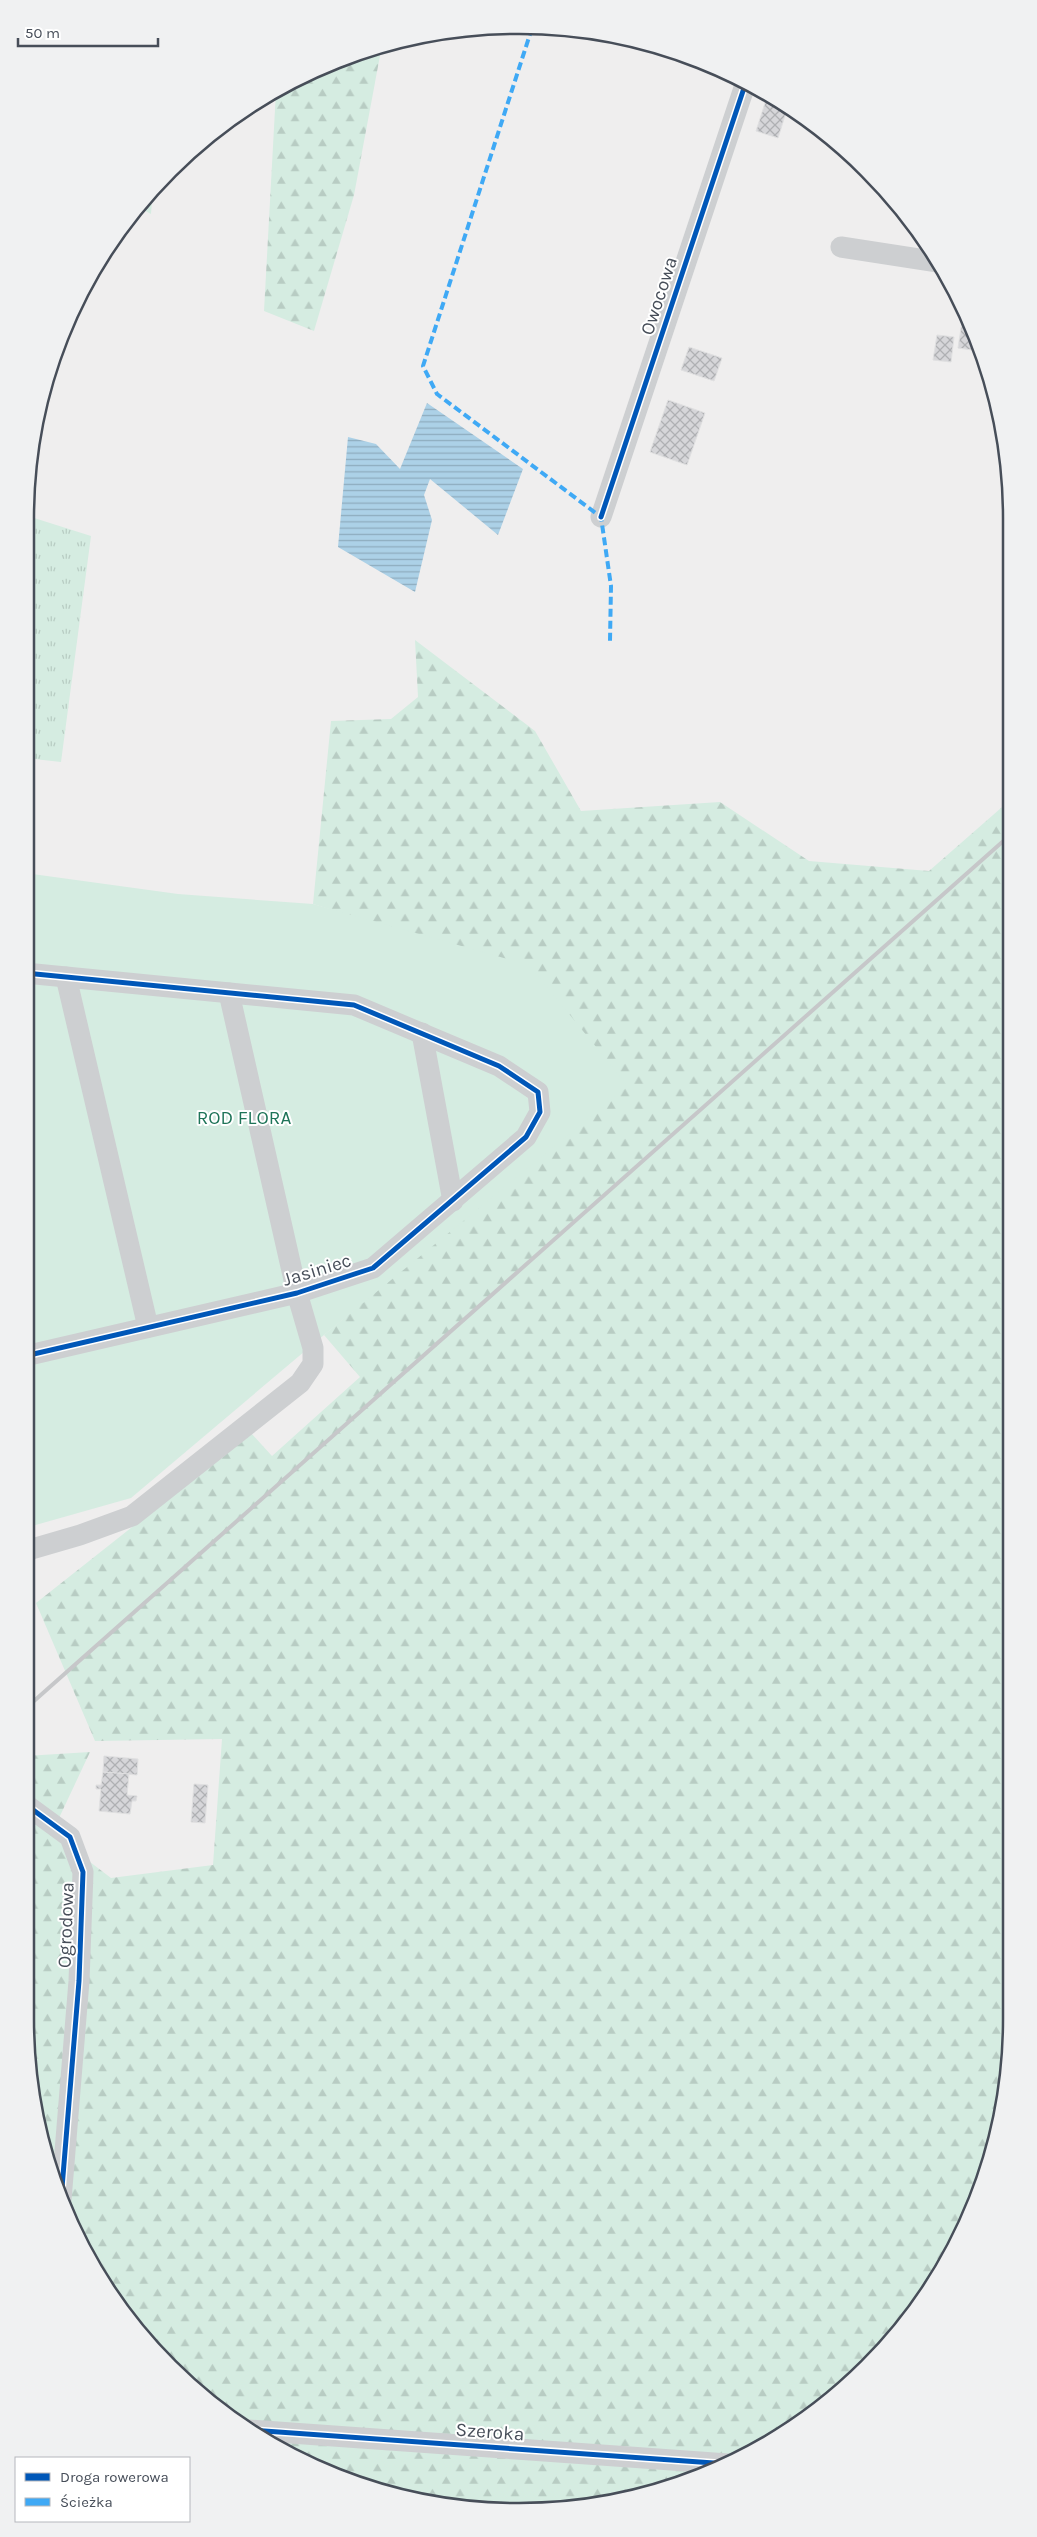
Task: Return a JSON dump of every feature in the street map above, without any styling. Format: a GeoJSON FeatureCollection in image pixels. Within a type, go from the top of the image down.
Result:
{"type":"FeatureCollection","features":[{"type":"Feature","properties":{"kind":"street","name":"Owocowa"},"geometry":{"type":"LineString","coordinates":[[601,517],[743,90]]}},
{"type":"Feature","properties":{"kind":"street"},"geometry":{"type":"LineString","coordinates":[[841,247],[929,261]]}},
{"type":"Feature","properties":{"kind":"street"},"geometry":{"type":"LineString","coordinates":[[34,974],[354,1005],[422,1033],[453,1201]]}},
{"type":"Feature","properties":{"kind":"street"},"geometry":{"type":"LineString","coordinates":[[66,977],[148,1327]]}},
{"type":"Feature","properties":{"kind":"street"},"geometry":{"type":"LineString","coordinates":[[34,1548],[80,1535],[132,1516],[300,1383],[313,1364],[313,1348],[297,1293],[229,993]]}},
{"type":"Feature","properties":{"kind":"street","name":"Jasiniec"},"geometry":{"type":"LineString","coordinates":[[34,1354],[297,1293],[373,1268],[526,1137],[540,1112],[538,1092],[499,1066],[422,1033]]}},
{"type":"Feature","properties":{"kind":"street","name":"Ogrodowa"},"geometry":{"type":"LineString","coordinates":[[34,1811],[70,1837],[83,1872],[79,1981],[63,2185]]}},
{"type":"Feature","properties":{"kind":"street","name":"Szeroka"},"geometry":{"type":"LineString","coordinates":[[264,2431],[711,2463]]}},
{"type":"Feature","properties":{"kind":"green space"},"geometry":{"type":"Polygon","coordinates":[[[380,54],[354,195],[314,331],[264,311],[276,99],[333,71],[380,54]]]}},
{"type":"Feature","properties":{"kind":"green space"},"geometry":{"type":"Polygon","coordinates":[[[152,201],[151,214],[144,210],[152,201]]]}},
{"type":"Feature","properties":{"kind":"green space"},"geometry":{"type":"Polygon","coordinates":[[[34,518],[91,536],[61,762],[34,759],[34,518]]]}},
{"type":"Feature","properties":{"kind":"green space"},"geometry":{"type":"Polygon","coordinates":[[[415,640],[535,731],[581,811],[720,802],[809,861],[929,871],[1003,806],[1003,2018],[999,2082],[987,2144],[978,2174],[953,2233],[922,2288],[883,2338],[838,2383],[788,2422],[733,2453],[704,2466],[650,2485],[571,2500],[504,2503],[464,2500],[424,2494],[363,2478],[304,2453],[276,2438],[249,2422],[199,2383],[154,2338],[134,2314],[115,2288],[84,2233],[59,2174],[50,2144],[38,2082],[35,2050],[34,1755],[90,1752],[52,1833],[111,1878],[213,1865],[222,1739],[95,1741],[36,1603],[251,1433],[272,1456],[360,1377],[324,1335],[624,1083],[525,970],[313,904],[331,721],[391,719],[418,697],[415,640]]]}},
{"type":"Feature","properties":{"kind":"green space","name":"ROD FLORA"},"geometry":{"type":"Polygon","coordinates":[[[34,874],[178,894],[313,904],[529,965],[628,1086],[324,1335],[131,1498],[34,1525],[34,874]]]}},
{"type":"Feature","properties":{"kind":"water"},"geometry":{"type":"Polygon","coordinates":[[[427,403],[523,469],[498,535],[430,479],[424,495],[432,520],[415,592],[338,547],[348,437],[376,444],[400,469],[427,403]]]}},
{"type":"Feature","properties":{"kind":"building"},"geometry":{"type":"Polygon","coordinates":[[[765,102],[786,114],[778,138],[756,131],[765,102]]]}},
{"type":"Feature","properties":{"kind":"building"},"geometry":{"type":"Polygon","coordinates":[[[962,324],[973,350],[958,348],[962,324]]]}},
{"type":"Feature","properties":{"kind":"building"},"geometry":{"type":"Polygon","coordinates":[[[937,335],[954,337],[951,362],[933,360],[937,335]]]}},
{"type":"Feature","properties":{"kind":"building"},"geometry":{"type":"Polygon","coordinates":[[[689,347],[722,358],[714,381],[681,370],[689,347]]]}},
{"type":"Feature","properties":{"kind":"building"},"geometry":{"type":"Polygon","coordinates":[[[668,400],[705,413],[687,465],[650,452],[668,400]]]}},
{"type":"Feature","properties":{"kind":"building"},"geometry":{"type":"Polygon","coordinates":[[[104,1756],[138,1759],[137,1775],[103,1772],[104,1756]]]}},
{"type":"Feature","properties":{"kind":"building"},"geometry":{"type":"Polygon","coordinates":[[[103,1772],[129,1774],[127,1795],[137,1796],[136,1801],[132,1801],[130,1814],[99,1811],[101,1789],[96,1789],[96,1785],[101,1785],[103,1772]]]}},
{"type":"Feature","properties":{"kind":"building"},"geometry":{"type":"Polygon","coordinates":[[[194,1784],[208,1785],[205,1823],[191,1822],[194,1784]]]}},
{"type":"Feature","properties":{"kind":"railway"},"geometry":{"type":"LineString","coordinates":[[34,1701],[1003,841]]}},
{"type":"Feature","properties":{"kind":"marked path"},"geometry":{"type":"LineString","coordinates":[[530,34],[423,366],[437,394],[601,517],[611,586],[610,641]]}},
{"type":"Feature","properties":{"kind":"cycle path"},"geometry":{"type":"LineString","coordinates":[[601,517],[743,90]]}},
{"type":"Feature","properties":{"kind":"cycle path"},"geometry":{"type":"LineString","coordinates":[[34,974],[354,1005],[499,1066],[538,1092],[540,1112],[526,1137],[373,1268],[297,1293],[34,1354]]}},
{"type":"Feature","properties":{"kind":"cycle path"},"geometry":{"type":"LineString","coordinates":[[34,1811],[70,1837],[83,1872],[79,1981],[62,2183]]}},
{"type":"Feature","properties":{"kind":"cycle path"},"geometry":{"type":"LineString","coordinates":[[264,2431],[711,2463]]}}]}
